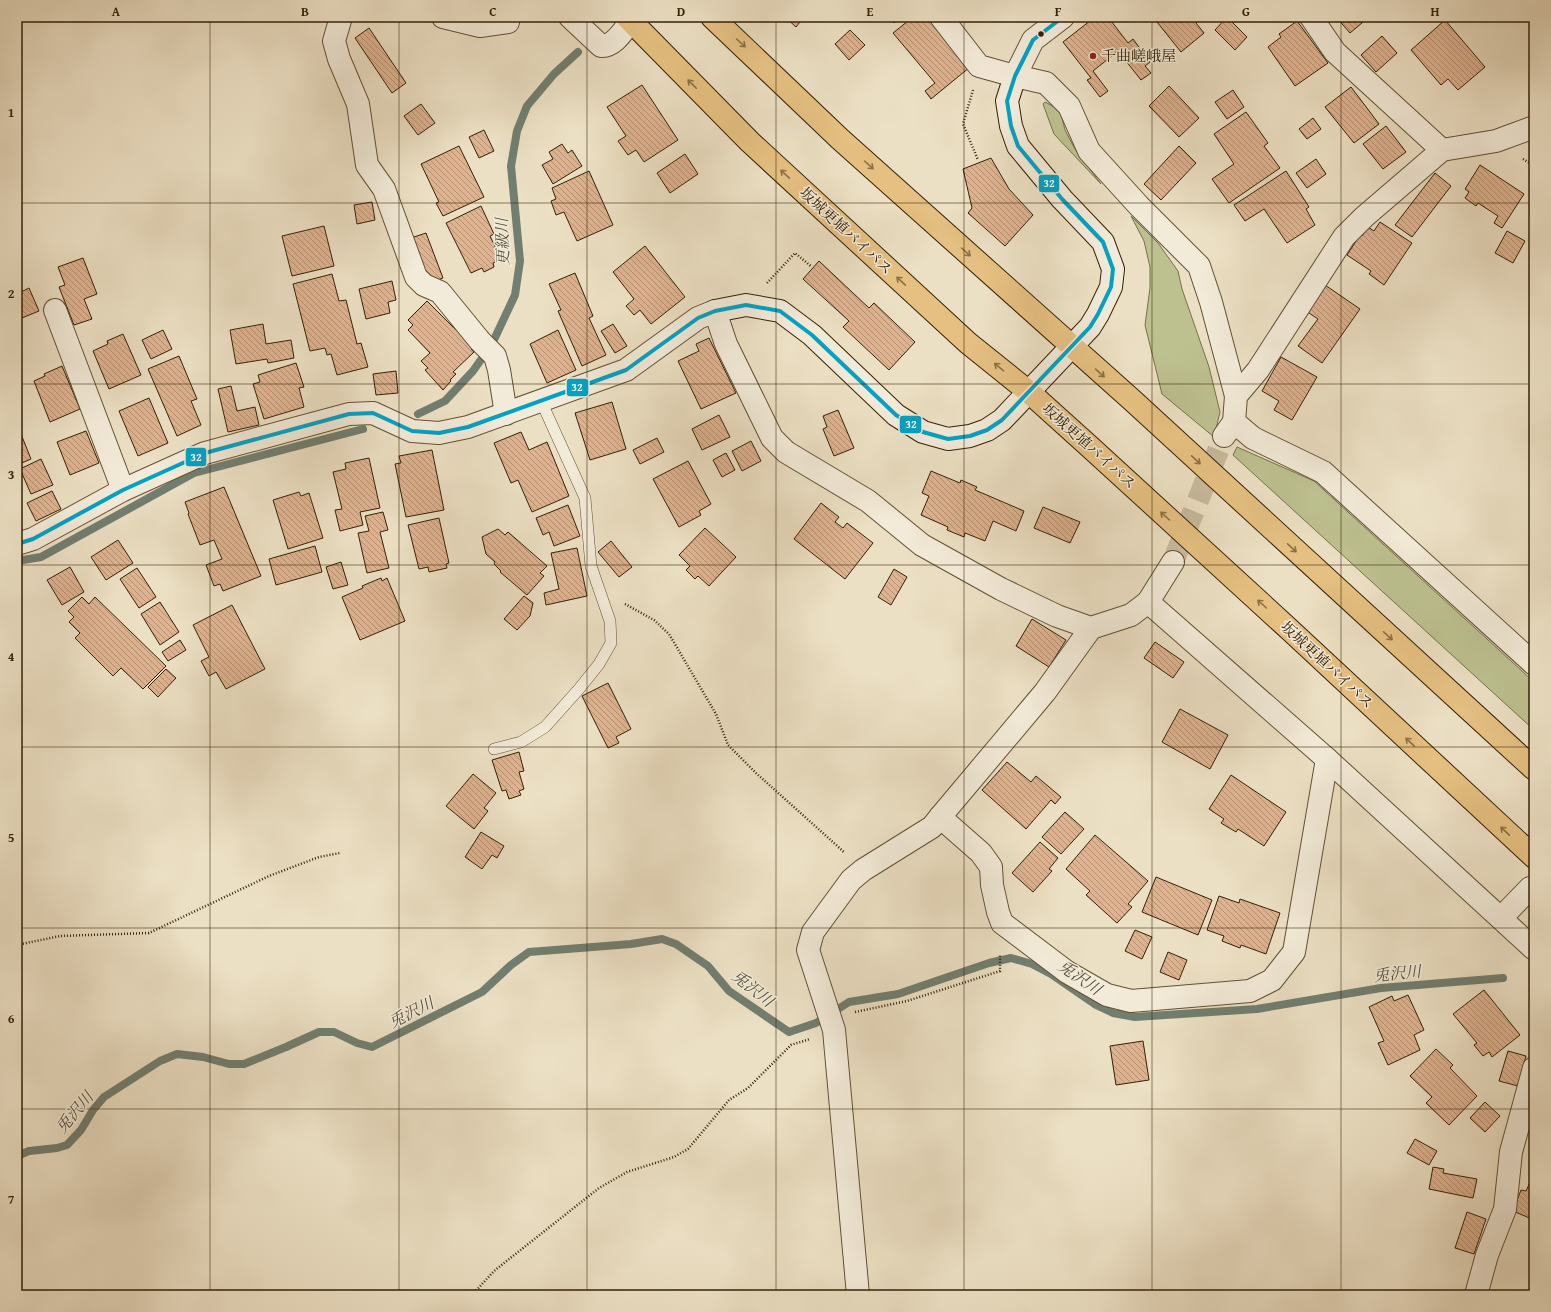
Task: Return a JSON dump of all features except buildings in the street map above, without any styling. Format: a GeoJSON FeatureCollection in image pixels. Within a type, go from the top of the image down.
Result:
{"type":"FeatureCollection","features":[{"type":"Feature","properties":{"kind":"highway"},"geometry":{"type":"LineString","coordinates":[[712,17],[840,139],[1132,400],[1534,769]]}},
{"type":"Feature","properties":{"kind":"highway","name":"坂城更埴バイパス"},"geometry":{"type":"LineString","coordinates":[[629,19],[750,142],[968,343],[1029,392],[1290,630],[1534,857]]}},
{"type":"Feature","properties":{"kind":"street"},"geometry":{"type":"LineString","coordinates":[[341,17],[334,41],[339,58],[358,104],[367,165],[384,189],[416,278],[424,285],[440,292],[488,349],[499,370],[506,414]]}},
{"type":"Feature","properties":{"kind":"street"},"geometry":{"type":"LineString","coordinates":[[443,17],[480,26],[508,22],[509,17]]}},
{"type":"Feature","properties":{"kind":"street"},"geometry":{"type":"LineString","coordinates":[[570,17],[601,46],[607,46],[612,43],[629,19]]}},
{"type":"Feature","properties":{"kind":"street"},"geometry":{"type":"LineString","coordinates":[[941,17],[979,66],[1046,83],[1069,106],[1089,151],[1139,206],[1199,266],[1211,302],[1236,396],[1229,429],[1253,438],[1323,472],[1534,664]]}},
{"type":"Feature","properties":{"kind":"street"},"geometry":{"type":"LineString","coordinates":[[17,544],[33,540],[123,490],[205,453],[349,414],[373,413],[412,431],[439,433],[468,427],[626,370],[698,318],[715,312],[746,305],[780,311],[812,335],[896,415],[923,432],[948,439],[970,436],[987,430],[1002,420],[1090,326],[1098,314],[1111,287],[1113,269],[1103,242],[1062,199],[1018,146],[1011,126],[1008,101],[1015,76],[1033,40],[1063,17]]}},
{"type":"Feature","properties":{"kind":"street"},"geometry":{"type":"LineString","coordinates":[[1311,17],[1335,52],[1442,150]]}},
{"type":"Feature","properties":{"kind":"street"},"geometry":{"type":"LineString","coordinates":[[1236,396],[1258,370],[1344,237],[1364,217],[1442,150],[1496,141],[1534,127]]}},
{"type":"Feature","properties":{"kind":"street"},"geometry":{"type":"LineString","coordinates":[[55,310],[123,490]]}},
{"type":"Feature","properties":{"kind":"street"},"geometry":{"type":"LineString","coordinates":[[715,312],[726,344],[772,438],[786,452],[868,501],[922,545],[1000,589],[1057,616],[1091,628]]}},
{"type":"Feature","properties":{"kind":"street"},"geometry":{"type":"LineString","coordinates":[[858,1295],[830,1018],[808,950],[813,932],[851,880],[863,870],[932,827],[1045,692],[1091,628],[1131,615],[1148,602],[1173,562]]}},
{"type":"Feature","properties":{"kind":"street"},"geometry":{"type":"LineString","coordinates":[[1148,602],[1327,758],[1534,949]]}},
{"type":"Feature","properties":{"kind":"street"},"geometry":{"type":"LineString","coordinates":[[940,818],[981,853],[991,867],[992,885],[1002,923],[1067,972],[1106,995],[1130,1001],[1250,991],[1272,980],[1294,952],[1327,758]]}},
{"type":"Feature","properties":{"kind":"street"},"geometry":{"type":"LineString","coordinates":[[1501,918],[1530,888]]}},
{"type":"Feature","properties":{"kind":"street"},"geometry":{"type":"LineString","coordinates":[[1476,1295],[1487,1255],[1505,1209],[1511,1152],[1534,1068]]}},
{"type":"Feature","properties":{"kind":"lane"},"geometry":{"type":"LineString","coordinates":[[494,749],[521,742],[544,727],[579,689],[599,664],[611,642],[610,621],[591,566],[585,498],[541,401]]}},
{"type":"Feature","properties":{"kind":"path"},"geometry":{"type":"LineString","coordinates":[[746,305],[795,252],[812,267]]}},
{"type":"Feature","properties":{"kind":"path"},"geometry":{"type":"LineString","coordinates":[[602,596],[613,597],[654,620],[669,634],[716,714],[728,745],[756,773],[863,870]]}},
{"type":"Feature","properties":{"kind":"path"},"geometry":{"type":"LineString","coordinates":[[17,945],[60,936],[149,933],[269,876],[319,857],[340,854]]}},
{"type":"Feature","properties":{"kind":"path"},"geometry":{"type":"LineString","coordinates":[[472,1295],[494,1271],[599,1188],[627,1172],[674,1157],[688,1149],[729,1100],[748,1088],[791,1045],[817,1037],[830,1018],[907,1001],[1000,971],[1000,951]]}},
{"type":"Feature","properties":{"kind":"green space"},"geometry":{"type":"Polygon","coordinates":[[[1045,102],[1060,110],[1065,130],[1075,149],[1101,184],[1054,134],[1043,104],[1045,102]]]}},
{"type":"Feature","properties":{"kind":"green space"},"geometry":{"type":"Polygon","coordinates":[[[1131,216],[1158,243],[1178,271],[1182,289],[1209,367],[1220,412],[1214,437],[1162,394],[1145,325],[1150,288],[1150,267],[1144,241],[1131,216]]]}},
{"type":"Feature","properties":{"kind":"green space"},"geometry":{"type":"Polygon","coordinates":[[[1237,447],[1314,481],[1534,682],[1534,730],[1233,455],[1237,447]]]}},
{"type":"Feature","properties":{"kind":"waterway","name":"更級川"},"geometry":{"type":"LineString","coordinates":[[418,414],[445,401],[473,371],[492,344],[515,295],[520,261],[511,166],[517,131],[527,106],[554,74],[578,52]]}},
{"type":"Feature","properties":{"kind":"waterway","name":"更級川"},"geometry":{"type":"LineString","coordinates":[[17,561],[41,557],[194,473],[363,429]]}},
{"type":"Feature","properties":{"kind":"waterway","name":"兎沢川"},"geometry":{"type":"LineString","coordinates":[[17,1156],[29,1151],[57,1148],[67,1145],[81,1130],[93,1110],[104,1097],[160,1061],[177,1054],[203,1057],[229,1064],[244,1064],[319,1032],[334,1032],[357,1043],[372,1047],[482,992],[511,965],[529,952],[631,944],[662,939],[676,944],[708,966],[729,991],[789,1032],[816,1023],[849,1002],[898,994],[989,963],[1011,958],[1032,964],[1051,974],[1096,1005],[1113,1013],[1135,1017],[1257,1009],[1381,988],[1503,978]]}},
{"type":"Feature","properties":{"kind":"tunnel"},"geometry":{"type":"LineString","coordinates":[[1173,562],[1224,436]]}},
{"type":"Feature","properties":{"kind":"transit line","name":"32"},"geometry":{"type":"LineString","coordinates":[[17,544],[33,539],[123,490],[205,453],[349,414],[373,413],[412,431],[439,433],[468,427],[626,370],[698,318],[715,311],[746,305],[780,311],[812,335],[896,415],[923,432],[948,439],[970,436],[987,430],[1002,420],[1090,327],[1111,287],[1113,269],[1103,242],[1062,199],[1018,146],[1011,126],[1007,101],[1015,76],[1033,40],[1063,17]]}},
{"type":"Feature","properties":{"kind":"place","name":"千曲嵯峨屋"},"geometry":{"type":"Point","coordinates":[1093,56]}}]}
